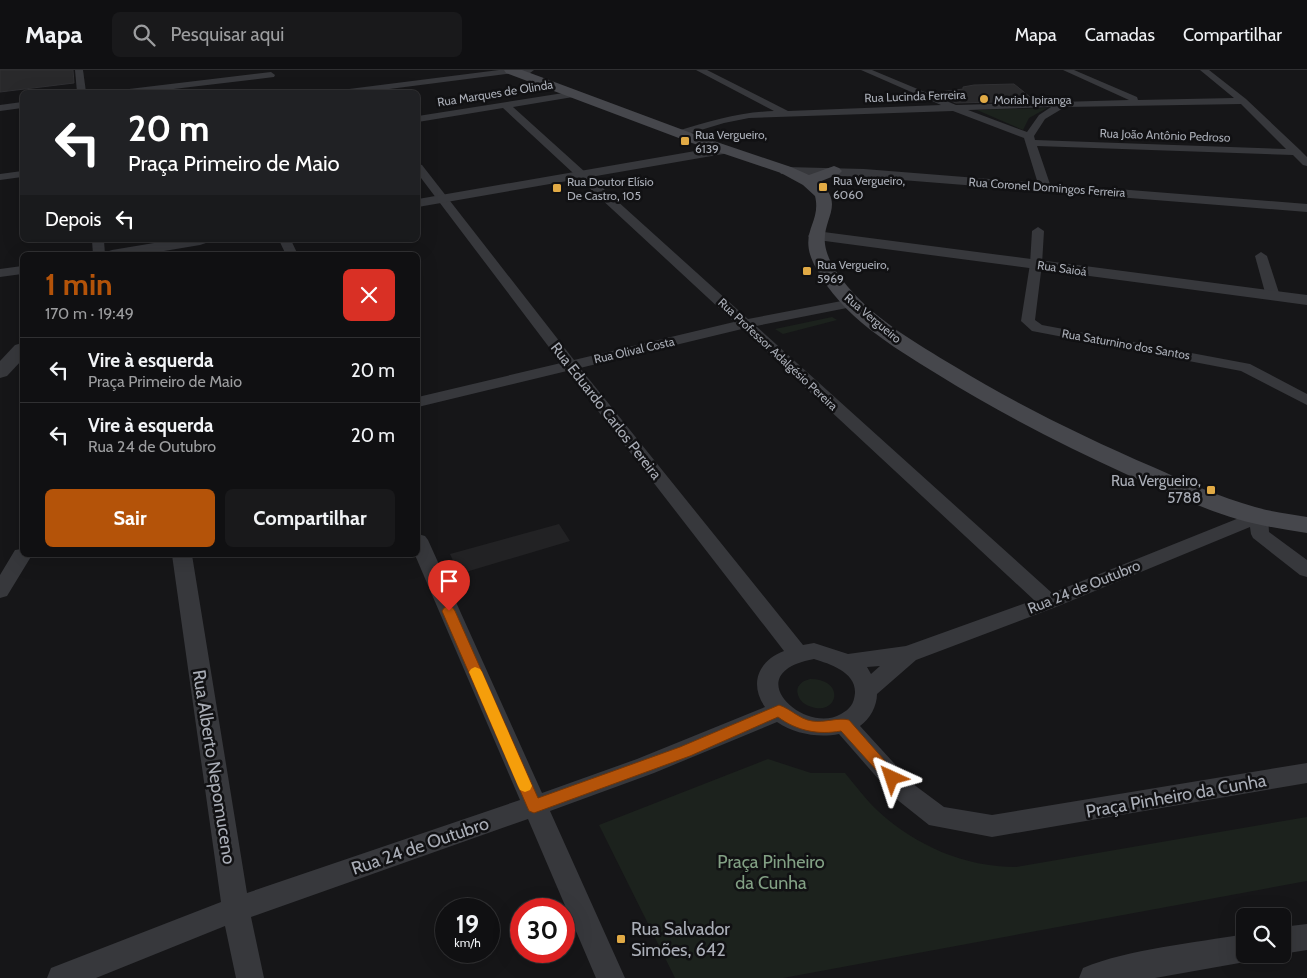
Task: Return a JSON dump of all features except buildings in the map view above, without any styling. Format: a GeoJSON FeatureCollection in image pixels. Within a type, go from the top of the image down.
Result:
{"type":"FeatureCollection","features":[{"type":"Feature","properties":{"kind":"main road","name":"Rua Vergueiro"},"geometry":{"type":"LineString","coordinates":[[512,71],[724,150],[786,171],[807,181],[820,190],[825,202],[816,236],[816,244],[826,271],[852,303],[891,335],[919,354],[1019,412],[1086,447],[1180,488],[1259,516],[1307,525]]}},
{"type":"Feature","properties":{"kind":"main road"},"geometry":{"type":"LineString","coordinates":[[807,181],[834,171]]}},
{"type":"Feature","properties":{"kind":"street"},"geometry":{"type":"LineString","coordinates":[[79,70],[82,90]]}},
{"type":"Feature","properties":{"kind":"street"},"geometry":{"type":"LineString","coordinates":[[365,90],[530,70]]}},
{"type":"Feature","properties":{"kind":"street"},"geometry":{"type":"LineString","coordinates":[[700,70],[786,114]]}},
{"type":"Feature","properties":{"kind":"street","name":"Rua João Antônio Pedroso"},"geometry":{"type":"LineString","coordinates":[[865,70],[1031,139],[1296,152]]}},
{"type":"Feature","properties":{"kind":"street"},"geometry":{"type":"LineString","coordinates":[[1067,70],[1140,102]]}},
{"type":"Feature","properties":{"kind":"street"},"geometry":{"type":"LineString","coordinates":[[1204,70],[1243,101],[1307,163]]}},
{"type":"Feature","properties":{"kind":"street"},"geometry":{"type":"LineString","coordinates":[[147,90],[270,76]]}},
{"type":"Feature","properties":{"kind":"street","name":"Rua Marques de Olinda"},"geometry":{"type":"LineString","coordinates":[[420,118],[576,94]]}},
{"type":"Feature","properties":{"kind":"street","name":"Rua Lucinda Ferreira"},"geometry":{"type":"LineString","coordinates":[[680,133],[733,117],[953,107],[1243,101]]}},
{"type":"Feature","properties":{"kind":"street"},"geometry":{"type":"LineString","coordinates":[[1045,187],[1031,139],[1042,117],[1064,104]]}},
{"type":"Feature","properties":{"kind":"street"},"geometry":{"type":"LineString","coordinates":[[0,108],[20,106]]}},
{"type":"Feature","properties":{"kind":"street","name":"Rua Professor Adalgésio Pereira"},"geometry":{"type":"LineString","coordinates":[[506,106],[1049,602]]}},
{"type":"Feature","properties":{"kind":"street"},"geometry":{"type":"LineString","coordinates":[[420,203],[724,150]]}},
{"type":"Feature","properties":{"kind":"street","name":"Rua Eduardo Carlos Pereira"},"geometry":{"type":"LineString","coordinates":[[420,170],[570,365],[797,653]]}},
{"type":"Feature","properties":{"kind":"street","name":"Rua Coronel Domingos Ferreira"},"geometry":{"type":"LineString","coordinates":[[786,171],[834,171],[1307,208]]}},
{"type":"Feature","properties":{"kind":"street"},"geometry":{"type":"LineString","coordinates":[[0,177],[20,174]]}},
{"type":"Feature","properties":{"kind":"street","name":"Rua Saturnino dos Santos"},"geometry":{"type":"LineString","coordinates":[[1038,231],[1036,264],[1028,321],[1037,328],[1245,367],[1307,400]]}},
{"type":"Feature","properties":{"kind":"street","name":"Rua Saioá"},"geometry":{"type":"LineString","coordinates":[[816,236],[1307,300]]}},
{"type":"Feature","properties":{"kind":"street"},"geometry":{"type":"LineString","coordinates":[[130,252],[188,242]]}},
{"type":"Feature","properties":{"kind":"street"},"geometry":{"type":"LineString","coordinates":[[1261,256],[1273,296]]}},
{"type":"Feature","properties":{"kind":"street"},"geometry":{"type":"LineString","coordinates":[[0,273],[20,270]]}},
{"type":"Feature","properties":{"kind":"street","name":"Rua Olival Costa"},"geometry":{"type":"LineString","coordinates":[[420,402],[745,324],[852,303]]}},
{"type":"Feature","properties":{"kind":"street"},"geometry":{"type":"LineString","coordinates":[[0,372],[20,351]]}},
{"type":"Feature","properties":{"kind":"street"},"geometry":{"type":"LineString","coordinates":[[1259,516],[1260,534],[1307,570]]}},
{"type":"Feature","properties":{"kind":"street","name":"Rua 24 de Outubro"},"geometry":{"type":"LineString","coordinates":[[847,662],[908,654],[1049,602],[1259,516]]}},
{"type":"Feature","properties":{"kind":"street"},"geometry":{"type":"LineString","coordinates":[[420,545],[611,978]]}},
{"type":"Feature","properties":{"kind":"street"},"geometry":{"type":"LineString","coordinates":[[0,591],[21,557]]}},
{"type":"Feature","properties":{"kind":"street","name":"Rua Alberto Nepomuceno"},"geometry":{"type":"LineString","coordinates":[[182,557],[236,910],[250,978]]}},
{"type":"Feature","properties":{"kind":"street"},"geometry":{"type":"LineString","coordinates":[[814,651],[832,654],[847,662],[861,674],[868,689],[866,703],[858,716],[844,724],[827,728],[809,726],[793,720],[779,711],[768,694],[769,676],[779,662],[797,653],[814,651]]}},
{"type":"Feature","properties":{"kind":"street","name":"Rua 24 de Outubro"},"geometry":{"type":"LineString","coordinates":[[868,689],[908,654]]}},
{"type":"Feature","properties":{"kind":"street","name":"Rua 24 de Outubro"},"geometry":{"type":"LineString","coordinates":[[61,978],[236,910],[685,752],[779,711]]}},
{"type":"Feature","properties":{"kind":"street","name":"Praça Pinheiro da Cunha"},"geometry":{"type":"LineString","coordinates":[[844,724],[904,791],[938,817],[992,826],[1307,774]]}},
{"type":"Feature","properties":{"kind":"street"},"geometry":{"type":"LineString","coordinates":[[1291,940],[1307,937]]}},
{"type":"Feature","properties":{"kind":"street"},"geometry":{"type":"LineString","coordinates":[[1093,978],[1139,967],[1236,950]]}},
{"type":"Feature","properties":{"kind":"shaded area"},"geometry":{"type":"Polygon","coordinates":[[[559,524],[570,541],[459,574],[450,554],[559,524]]]}},
{"type":"Feature","properties":{"kind":"green space"},"geometry":{"type":"Polygon","coordinates":[[[1047,108],[1029,118],[1023,130],[977,110],[1047,108]]]}},
{"type":"Feature","properties":{"kind":"green space"},"geometry":{"type":"Polygon","coordinates":[[[832,317],[837,320],[783,334],[775,329],[832,317]]]}},
{"type":"Feature","properties":{"kind":"green space"},"geometry":{"type":"Polygon","coordinates":[[[810,679],[822,681],[830,685],[834,691],[832,703],[827,707],[809,706],[800,699],[797,692],[798,687],[804,681],[810,679]]]}},
{"type":"Feature","properties":{"kind":"green space","name":"Praça Pinheiro da Cunha"},"geometry":{"type":"Polygon","coordinates":[[[768,759],[811,773],[845,773],[874,807],[908,835],[960,859],[997,866],[1016,867],[1307,817],[1307,881],[783,978],[675,978],[599,825],[768,759]]]}},
{"type":"Feature","properties":{"kind":"slow traffic"},"geometry":{"type":"LineString","coordinates":[[475,672],[525,786]]}},
{"type":"Feature","properties":{"kind":"place","name":"Moriah Ipiranga"},"geometry":{"type":"Point","coordinates":[984,99]}},
{"type":"Feature","properties":{"kind":"place","name":"Rua Vergueiro, 6139"},"geometry":{"type":"Point","coordinates":[685,141]}},
{"type":"Feature","properties":{"kind":"place","name":"Rua Vergueiro, 6060"},"geometry":{"type":"Point","coordinates":[823,187]}},
{"type":"Feature","properties":{"kind":"place","name":"Rua Doutor Elísio De Castro, 105"},"geometry":{"type":"Point","coordinates":[557,188]}},
{"type":"Feature","properties":{"kind":"place","name":"Rua Vergueiro, 5969"},"geometry":{"type":"Point","coordinates":[807,271]}},
{"type":"Feature","properties":{"kind":"place","name":"Rua Vergueiro, 5788"},"geometry":{"type":"Point","coordinates":[1211,490]}},
{"type":"Feature","properties":{"kind":"place","name":"Rua Salvador Simões, 642"},"geometry":{"type":"Point","coordinates":[621,939]}},
{"type":"Feature","properties":{"kind":"route"},"geometry":{"type":"LineString","coordinates":[[449,611],[534,806],[685,752],[779,711],[793,720],[809,726],[827,728],[844,724],[892,778]]}}]}
